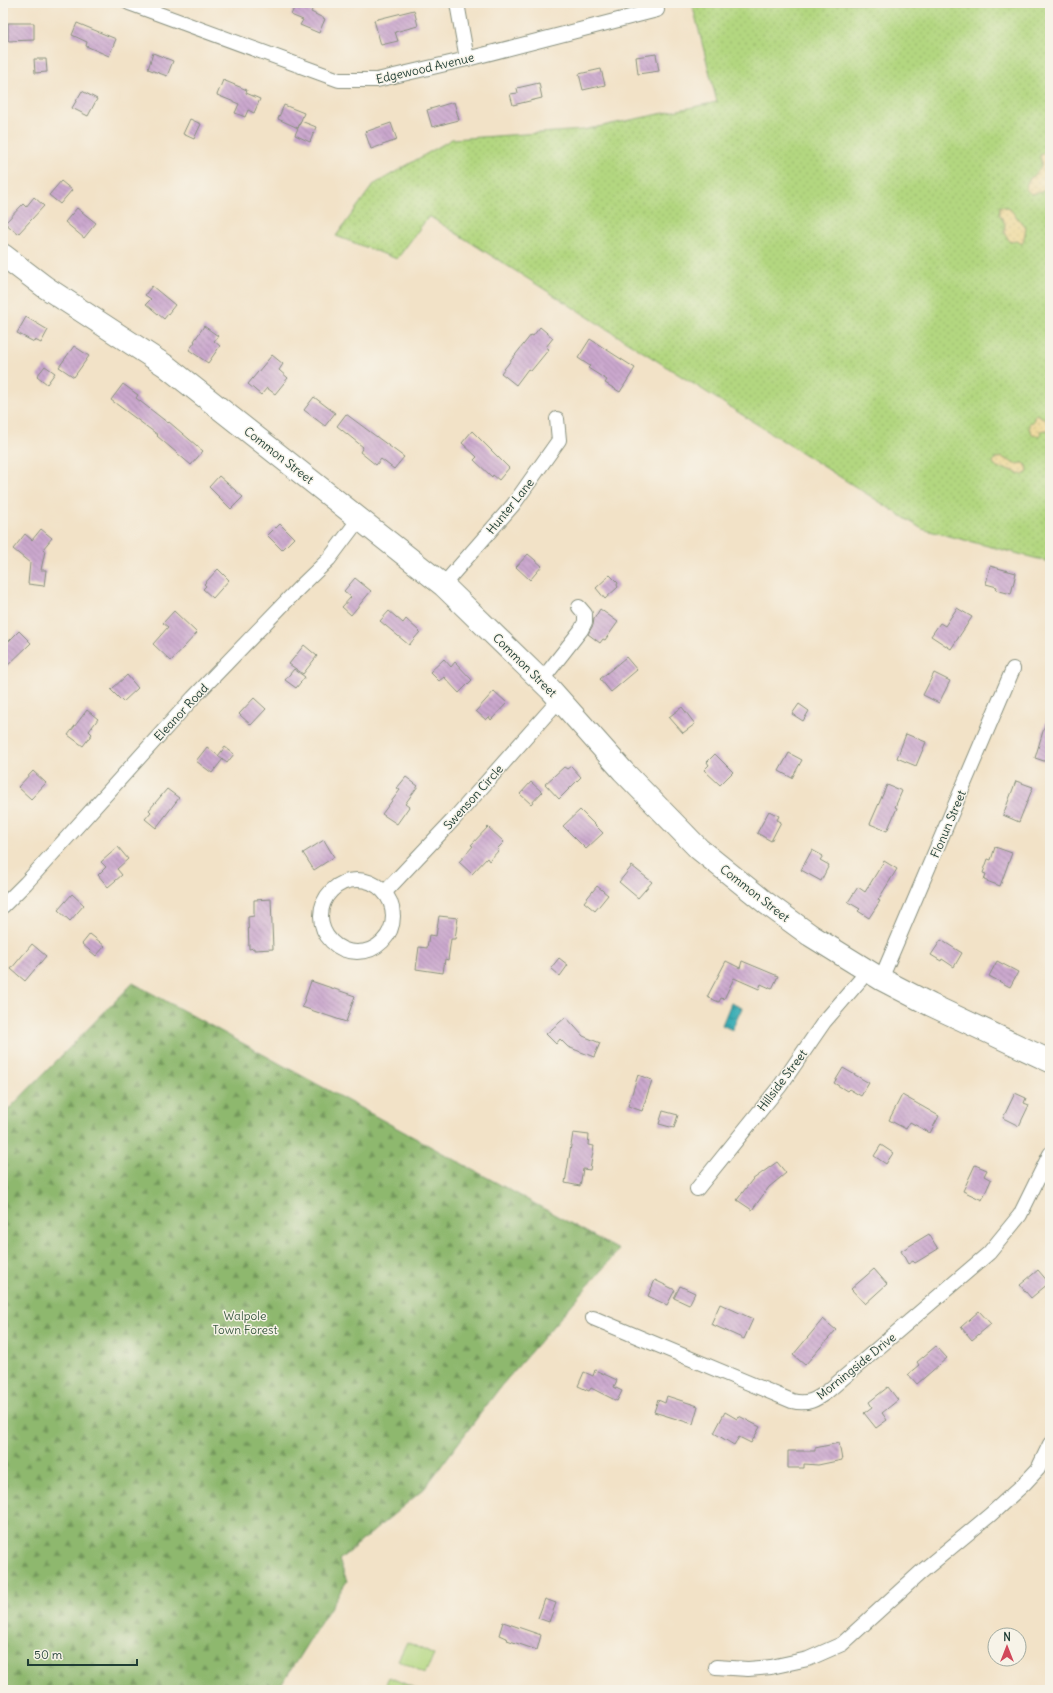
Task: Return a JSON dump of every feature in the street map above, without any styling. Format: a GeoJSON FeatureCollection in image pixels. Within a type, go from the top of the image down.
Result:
{"type":"FeatureCollection","features":[{"type":"Feature","properties":{"kind":"main road","name":"Common Street"},"geometry":{"type":"LineString","coordinates":[[3,255],[44,287],[166,366],[443,585],[541,681],[623,771],[699,849],[766,903],[810,935],[874,975],[935,1007],[1050,1061]]}},
{"type":"Feature","properties":{"kind":"street","name":"Edgewood Avenue"},"geometry":{"type":"LineString","coordinates":[[129,3],[339,80],[378,80],[467,59],[657,10]]}},
{"type":"Feature","properties":{"kind":"street"},"geometry":{"type":"LineString","coordinates":[[457,3],[467,59]]}},
{"type":"Feature","properties":{"kind":"street","name":"Hunter Lane"},"geometry":{"type":"LineString","coordinates":[[443,585],[513,505],[559,440],[557,419]]}},
{"type":"Feature","properties":{"kind":"street","name":"Eleanor Road"},"geometry":{"type":"LineString","coordinates":[[3,906],[26,883],[194,698],[300,587],[326,563],[359,519]]}},
{"type":"Feature","properties":{"kind":"street"},"geometry":{"type":"LineString","coordinates":[[541,681],[581,630],[585,622],[585,614],[579,607]]}},
{"type":"Feature","properties":{"kind":"street","name":"Flonun Street"},"geometry":{"type":"LineString","coordinates":[[874,975],[1013,669]]}},
{"type":"Feature","properties":{"kind":"street","name":"Swenson Circle"},"geometry":{"type":"LineString","coordinates":[[385,892],[453,820],[559,700]]}},
{"type":"Feature","properties":{"kind":"street"},"geometry":{"type":"LineString","coordinates":[[352,879],[361,879],[374,883],[385,892],[393,907],[394,916],[390,932],[382,943],[371,950],[354,952],[345,950],[330,941],[322,926],[321,917],[324,900],[333,889],[352,879]]}},
{"type":"Feature","properties":{"kind":"street","name":"Hillside Street"},"geometry":{"type":"LineString","coordinates":[[697,1189],[780,1086],[824,1022],[874,975]]}},
{"type":"Feature","properties":{"kind":"street","name":"Morningside Drive"},"geometry":{"type":"LineString","coordinates":[[593,1318],[792,1401],[804,1403],[812,1402],[828,1391],[989,1253],[1020,1215],[1050,1154]]}},
{"type":"Feature","properties":{"kind":"street"},"geometry":{"type":"LineString","coordinates":[[716,1667],[748,1669],[771,1667],[808,1658],[842,1644],[920,1572],[990,1515],[1025,1483],[1038,1469],[1050,1444]]}},
{"type":"Feature","properties":{"kind":"green space"},"geometry":{"type":"Polygon","coordinates":[[[692,3],[1050,3],[1050,562],[922,529],[429,216],[397,259],[336,236],[373,185],[452,139],[583,130],[717,102],[692,3]]]}},
{"type":"Feature","properties":{"kind":"green space","name":"Walpole Town Forest"},"geometry":{"type":"Polygon","coordinates":[[[133,983],[619,1250],[501,1386],[424,1489],[339,1560],[347,1581],[278,1690],[3,1690],[3,1115],[133,983]]]}},
{"type":"Feature","properties":{"kind":"green space"},"geometry":{"type":"Polygon","coordinates":[[[407,1642],[434,1655],[425,1673],[398,1660],[407,1642]]]}},
{"type":"Feature","properties":{"kind":"green space"},"geometry":{"type":"Polygon","coordinates":[[[389,1677],[419,1690],[383,1690],[389,1677]]]}},
{"type":"Feature","properties":{"kind":"sand"},"geometry":{"type":"Polygon","coordinates":[[[1044,153],[1049,164],[1050,186],[1041,192],[1031,194],[1026,189],[1027,184],[1030,178],[1040,169],[1040,155],[1044,153]]]}},
{"type":"Feature","properties":{"kind":"sand"},"geometry":{"type":"Polygon","coordinates":[[[1000,206],[1009,208],[1026,228],[1022,244],[1017,241],[1010,242],[1004,232],[1005,224],[999,214],[1000,206]]]}},
{"type":"Feature","properties":{"kind":"sand"},"geometry":{"type":"Polygon","coordinates":[[[1036,414],[1050,421],[1050,432],[1047,430],[1040,431],[1041,434],[1038,436],[1033,435],[1029,429],[1029,423],[1033,422],[1036,414]]]}},
{"type":"Feature","properties":{"kind":"sand"},"geometry":{"type":"Polygon","coordinates":[[[1001,457],[1014,464],[1024,463],[1027,466],[1028,472],[1023,475],[1007,469],[996,467],[993,462],[995,459],[1001,457]]]}},
{"type":"Feature","properties":{"kind":"water"},"geometry":{"type":"Polygon","coordinates":[[[731,1003],[742,1008],[732,1030],[722,1025],[731,1003]]]}},
{"type":"Feature","properties":{"kind":"building"},"geometry":{"type":"Polygon","coordinates":[[[296,3],[315,3],[311,12],[325,19],[319,33],[300,25],[303,20],[291,15],[296,3]]]}},
{"type":"Feature","properties":{"kind":"building"},"geometry":{"type":"Polygon","coordinates":[[[414,10],[418,26],[395,32],[398,41],[381,45],[374,20],[414,10]]]}},
{"type":"Feature","properties":{"kind":"building"},"geometry":{"type":"Polygon","coordinates":[[[8,23],[34,23],[34,40],[8,41],[8,23]]]}},
{"type":"Feature","properties":{"kind":"building"},"geometry":{"type":"Polygon","coordinates":[[[77,23],[116,39],[109,56],[86,46],[87,42],[72,35],[77,23]]]}},
{"type":"Feature","properties":{"kind":"building"},"geometry":{"type":"Polygon","coordinates":[[[153,53],[173,61],[167,76],[148,69],[153,53]]]}},
{"type":"Feature","properties":{"kind":"building"},"geometry":{"type":"Polygon","coordinates":[[[656,54],[659,71],[638,74],[636,57],[656,54]]]}},
{"type":"Feature","properties":{"kind":"building"},"geometry":{"type":"Polygon","coordinates":[[[34,59],[46,59],[47,72],[35,73],[34,59]]]}},
{"type":"Feature","properties":{"kind":"building"},"geometry":{"type":"Polygon","coordinates":[[[601,69],[605,85],[583,90],[579,74],[601,69]]]}},
{"type":"Feature","properties":{"kind":"building"},"geometry":{"type":"Polygon","coordinates":[[[223,80],[247,90],[246,93],[260,99],[254,113],[248,110],[245,117],[235,113],[239,104],[217,95],[223,80]]]}},
{"type":"Feature","properties":{"kind":"building"},"geometry":{"type":"Polygon","coordinates":[[[539,83],[542,98],[513,105],[510,94],[518,93],[517,88],[539,83]]]}},
{"type":"Feature","properties":{"kind":"building"},"geometry":{"type":"Polygon","coordinates":[[[82,91],[97,99],[88,116],[72,108],[82,91]]]}},
{"type":"Feature","properties":{"kind":"building"},"geometry":{"type":"Polygon","coordinates":[[[454,102],[459,120],[432,127],[427,110],[454,102]]]}},
{"type":"Feature","properties":{"kind":"building"},"geometry":{"type":"Polygon","coordinates":[[[284,105],[304,113],[298,128],[278,119],[284,105]]]}},
{"type":"Feature","properties":{"kind":"building"},"geometry":{"type":"Polygon","coordinates":[[[190,119],[201,124],[194,139],[183,134],[190,119]]]}},
{"type":"Feature","properties":{"kind":"building"},"geometry":{"type":"Polygon","coordinates":[[[301,121],[316,127],[310,142],[295,135],[301,121]]]}},
{"type":"Feature","properties":{"kind":"building"},"geometry":{"type":"Polygon","coordinates":[[[391,123],[397,140],[371,149],[365,132],[391,123]]]}},
{"type":"Feature","properties":{"kind":"building"},"geometry":{"type":"Polygon","coordinates":[[[61,181],[72,190],[60,204],[49,195],[61,181]]]}},
{"type":"Feature","properties":{"kind":"building"},"geometry":{"type":"Polygon","coordinates":[[[34,197],[44,206],[18,234],[5,223],[23,204],[26,207],[34,197]]]}},
{"type":"Feature","properties":{"kind":"building"},"geometry":{"type":"Polygon","coordinates":[[[77,208],[96,223],[84,238],[65,222],[77,208]]]}},
{"type":"Feature","properties":{"kind":"building"},"geometry":{"type":"Polygon","coordinates":[[[152,286],[175,305],[164,319],[146,304],[151,299],[145,295],[152,286]]]}},
{"type":"Feature","properties":{"kind":"building"},"geometry":{"type":"Polygon","coordinates":[[[26,317],[48,330],[41,343],[35,340],[34,342],[17,333],[26,317]]]}},
{"type":"Feature","properties":{"kind":"building"},"geometry":{"type":"Polygon","coordinates":[[[204,326],[218,336],[214,341],[220,346],[208,363],[189,350],[204,326]]]}},
{"type":"Feature","properties":{"kind":"building"},"geometry":{"type":"Polygon","coordinates":[[[540,327],[553,338],[546,347],[549,349],[531,371],[528,369],[516,385],[501,373],[531,335],[533,336],[540,327]]]}},
{"type":"Feature","properties":{"kind":"building"},"geometry":{"type":"Polygon","coordinates":[[[590,339],[635,368],[620,392],[605,383],[607,380],[588,368],[590,366],[578,358],[590,339]]]}},
{"type":"Feature","properties":{"kind":"building"},"geometry":{"type":"Polygon","coordinates":[[[74,346],[89,356],[74,377],[59,367],[74,346]]]}},
{"type":"Feature","properties":{"kind":"building"},"geometry":{"type":"Polygon","coordinates":[[[272,355],[283,364],[279,370],[288,378],[275,394],[267,388],[261,395],[248,384],[272,355]]]}},
{"type":"Feature","properties":{"kind":"building"},"geometry":{"type":"Polygon","coordinates":[[[45,366],[55,373],[47,384],[37,376],[45,366]]]}},
{"type":"Feature","properties":{"kind":"building"},"geometry":{"type":"Polygon","coordinates":[[[123,384],[138,395],[136,398],[168,423],[169,422],[203,451],[191,465],[157,436],[158,435],[111,400],[123,384]]]}},
{"type":"Feature","properties":{"kind":"building"},"geometry":{"type":"Polygon","coordinates":[[[314,397],[335,413],[325,426],[304,410],[314,397]]]}},
{"type":"Feature","properties":{"kind":"building"},"geometry":{"type":"Polygon","coordinates":[[[346,414],[404,457],[394,469],[381,459],[376,465],[360,452],[363,447],[337,426],[346,414]]]}},
{"type":"Feature","properties":{"kind":"building"},"geometry":{"type":"Polygon","coordinates":[[[472,431],[509,468],[499,480],[493,475],[492,477],[474,460],[477,457],[462,443],[472,431]]]}},
{"type":"Feature","properties":{"kind":"building"},"geometry":{"type":"Polygon","coordinates":[[[219,476],[243,497],[231,509],[209,487],[219,476]]]}},
{"type":"Feature","properties":{"kind":"building"},"geometry":{"type":"Polygon","coordinates":[[[280,524],[294,538],[282,550],[267,535],[280,524]]]}},
{"type":"Feature","properties":{"kind":"building"},"geometry":{"type":"Polygon","coordinates":[[[41,529],[52,538],[43,549],[45,551],[41,570],[46,570],[44,586],[28,584],[30,563],[13,549],[25,534],[32,540],[41,529]]]}},
{"type":"Feature","properties":{"kind":"building"},"geometry":{"type":"Polygon","coordinates":[[[528,554],[542,566],[530,580],[516,567],[528,554]]]}},
{"type":"Feature","properties":{"kind":"building"},"geometry":{"type":"Polygon","coordinates":[[[990,566],[1016,573],[1011,594],[996,590],[997,587],[986,584],[990,566]]]}},
{"type":"Feature","properties":{"kind":"building"},"geometry":{"type":"Polygon","coordinates":[[[218,569],[229,580],[213,598],[203,589],[206,586],[204,584],[218,569]]]}},
{"type":"Feature","properties":{"kind":"building"},"geometry":{"type":"Polygon","coordinates":[[[610,575],[618,583],[618,587],[605,599],[596,588],[610,575]]]}},
{"type":"Feature","properties":{"kind":"building"},"geometry":{"type":"Polygon","coordinates":[[[355,578],[371,591],[351,615],[342,607],[351,597],[344,591],[355,578]]]}},
{"type":"Feature","properties":{"kind":"building"},"geometry":{"type":"Polygon","coordinates":[[[957,608],[972,617],[951,649],[931,636],[940,623],[945,626],[957,608]]]}},
{"type":"Feature","properties":{"kind":"building"},"geometry":{"type":"Polygon","coordinates":[[[600,609],[618,622],[605,640],[603,639],[600,643],[588,634],[600,609]]]}},
{"type":"Feature","properties":{"kind":"building"},"geometry":{"type":"Polygon","coordinates":[[[174,611],[197,633],[171,661],[153,644],[168,627],[163,623],[174,611]]]}},
{"type":"Feature","properties":{"kind":"building"},"geometry":{"type":"Polygon","coordinates":[[[389,611],[403,623],[406,619],[420,632],[409,645],[380,621],[389,611]]]}},
{"type":"Feature","properties":{"kind":"building"},"geometry":{"type":"Polygon","coordinates":[[[19,631],[31,643],[3,670],[3,647],[19,631]]]}},
{"type":"Feature","properties":{"kind":"building"},"geometry":{"type":"Polygon","coordinates":[[[304,645],[317,656],[303,674],[289,664],[304,645]]]}},
{"type":"Feature","properties":{"kind":"building"},"geometry":{"type":"Polygon","coordinates":[[[626,657],[637,670],[611,692],[600,679],[626,657]]]}},
{"type":"Feature","properties":{"kind":"building"},"geometry":{"type":"Polygon","coordinates":[[[444,659],[451,667],[455,662],[472,680],[459,693],[444,677],[439,681],[430,672],[444,659]]]}},
{"type":"Feature","properties":{"kind":"building"},"geometry":{"type":"Polygon","coordinates":[[[294,669],[305,677],[296,688],[285,680],[294,669]]]}},
{"type":"Feature","properties":{"kind":"building"},"geometry":{"type":"Polygon","coordinates":[[[934,673],[950,681],[939,703],[923,695],[934,673]]]}},
{"type":"Feature","properties":{"kind":"building"},"geometry":{"type":"Polygon","coordinates":[[[127,675],[138,688],[123,702],[111,690],[127,675]]]}},
{"type":"Feature","properties":{"kind":"building"},"geometry":{"type":"Polygon","coordinates":[[[494,691],[507,703],[491,720],[489,717],[486,720],[476,711],[494,691]]]}},
{"type":"Feature","properties":{"kind":"building"},"geometry":{"type":"Polygon","coordinates":[[[254,698],[266,709],[251,725],[239,714],[254,698]]]}},
{"type":"Feature","properties":{"kind":"building"},"geometry":{"type":"Polygon","coordinates":[[[799,704],[809,711],[803,721],[792,714],[799,704]]]}},
{"type":"Feature","properties":{"kind":"building"},"geometry":{"type":"Polygon","coordinates":[[[682,707],[695,724],[683,733],[669,717],[682,707]]]}},
{"type":"Feature","properties":{"kind":"building"},"geometry":{"type":"Polygon","coordinates":[[[87,710],[98,719],[89,731],[92,734],[83,746],[68,735],[87,710]]]}},
{"type":"Feature","properties":{"kind":"building"},"geometry":{"type":"Polygon","coordinates":[[[1047,718],[1050,718],[1050,763],[1035,758],[1047,718]]]}},
{"type":"Feature","properties":{"kind":"building"},"geometry":{"type":"Polygon","coordinates":[[[906,734],[926,742],[916,766],[897,758],[906,734]]]}},
{"type":"Feature","properties":{"kind":"building"},"geometry":{"type":"Polygon","coordinates":[[[207,747],[223,759],[212,773],[196,761],[207,747]]]}},
{"type":"Feature","properties":{"kind":"building"},"geometry":{"type":"Polygon","coordinates":[[[225,747],[234,754],[227,763],[218,756],[225,747]]]}},
{"type":"Feature","properties":{"kind":"building"},"geometry":{"type":"Polygon","coordinates":[[[789,753],[802,760],[792,778],[779,771],[789,753]]]}},
{"type":"Feature","properties":{"kind":"building"},"geometry":{"type":"Polygon","coordinates":[[[715,754],[733,772],[720,785],[704,770],[709,765],[707,762],[715,754]]]}},
{"type":"Feature","properties":{"kind":"building"},"geometry":{"type":"Polygon","coordinates":[[[571,766],[581,777],[559,799],[545,784],[564,767],[567,769],[571,766]]]}},
{"type":"Feature","properties":{"kind":"building"},"geometry":{"type":"Polygon","coordinates":[[[33,771],[46,783],[31,799],[18,787],[33,771]]]}},
{"type":"Feature","properties":{"kind":"building"},"geometry":{"type":"Polygon","coordinates":[[[406,777],[418,786],[405,804],[409,807],[397,824],[382,814],[400,790],[397,788],[406,777]]]}},
{"type":"Feature","properties":{"kind":"building"},"geometry":{"type":"Polygon","coordinates":[[[1016,781],[1033,787],[1019,822],[1003,815],[1016,781]]]}},
{"type":"Feature","properties":{"kind":"building"},"geometry":{"type":"Polygon","coordinates":[[[531,782],[542,792],[531,804],[520,794],[531,782]]]}},
{"type":"Feature","properties":{"kind":"building"},"geometry":{"type":"Polygon","coordinates":[[[887,785],[902,791],[895,807],[897,808],[887,831],[870,824],[887,785]]]}},
{"type":"Feature","properties":{"kind":"building"},"geometry":{"type":"Polygon","coordinates":[[[167,789],[179,798],[156,828],[145,819],[151,812],[149,810],[167,789]]]}},
{"type":"Feature","properties":{"kind":"building"},"geometry":{"type":"Polygon","coordinates":[[[580,810],[603,833],[586,849],[563,826],[580,810]]]}},
{"type":"Feature","properties":{"kind":"building"},"geometry":{"type":"Polygon","coordinates":[[[769,811],[779,816],[777,820],[781,822],[771,841],[757,833],[769,811]]]}},
{"type":"Feature","properties":{"kind":"building"},"geometry":{"type":"Polygon","coordinates":[[[488,827],[504,842],[489,861],[487,858],[472,874],[459,862],[473,846],[471,845],[488,827]]]}},
{"type":"Feature","properties":{"kind":"building"},"geometry":{"type":"Polygon","coordinates":[[[324,840],[334,857],[314,870],[303,853],[324,840]]]}},
{"type":"Feature","properties":{"kind":"building"},"geometry":{"type":"Polygon","coordinates":[[[118,847],[128,859],[117,869],[122,875],[108,887],[98,875],[106,867],[101,862],[118,847]]]}},
{"type":"Feature","properties":{"kind":"building"},"geometry":{"type":"Polygon","coordinates":[[[995,847],[1012,853],[1000,886],[984,880],[986,874],[983,873],[988,859],[991,860],[995,847]]]}},
{"type":"Feature","properties":{"kind":"building"},"geometry":{"type":"Polygon","coordinates":[[[812,850],[823,856],[820,860],[829,865],[821,881],[801,870],[812,850]]]}},
{"type":"Feature","properties":{"kind":"building"},"geometry":{"type":"Polygon","coordinates":[[[884,861],[897,869],[869,918],[858,911],[860,909],[848,902],[858,887],[865,892],[884,861]]]}},
{"type":"Feature","properties":{"kind":"building"},"geometry":{"type":"Polygon","coordinates":[[[632,866],[652,882],[638,898],[619,882],[632,866]]]}},
{"type":"Feature","properties":{"kind":"building"},"geometry":{"type":"Polygon","coordinates":[[[597,886],[608,895],[595,911],[584,902],[597,886]]]}},
{"type":"Feature","properties":{"kind":"building"},"geometry":{"type":"Polygon","coordinates":[[[72,894],[84,905],[70,921],[58,910],[72,894]]]}},
{"type":"Feature","properties":{"kind":"building"},"geometry":{"type":"Polygon","coordinates":[[[271,899],[273,949],[249,949],[248,917],[254,916],[254,900],[271,899]]]}},
{"type":"Feature","properties":{"kind":"building"},"geometry":{"type":"Polygon","coordinates":[[[439,916],[458,918],[455,939],[451,939],[448,960],[445,959],[443,973],[416,969],[419,947],[427,948],[429,935],[436,936],[439,916]]]}},
{"type":"Feature","properties":{"kind":"building"},"geometry":{"type":"Polygon","coordinates":[[[90,934],[105,946],[96,956],[82,944],[90,934]]]}},
{"type":"Feature","properties":{"kind":"building"},"geometry":{"type":"Polygon","coordinates":[[[941,940],[962,953],[954,967],[942,959],[941,961],[931,955],[941,940]]]}},
{"type":"Feature","properties":{"kind":"building"},"geometry":{"type":"Polygon","coordinates":[[[32,944],[46,956],[25,981],[11,969],[32,944]]]}},
{"type":"Feature","properties":{"kind":"building"},"geometry":{"type":"Polygon","coordinates":[[[559,958],[568,965],[560,976],[551,968],[559,958]]]}},
{"type":"Feature","properties":{"kind":"building"},"geometry":{"type":"Polygon","coordinates":[[[726,961],[740,968],[742,961],[778,976],[772,989],[761,984],[759,989],[734,978],[724,999],[721,998],[719,1002],[707,997],[726,961]]]}},
{"type":"Feature","properties":{"kind":"building"},"geometry":{"type":"Polygon","coordinates":[[[997,961],[1018,972],[1010,987],[989,976],[997,961]]]}},
{"type":"Feature","properties":{"kind":"building"},"geometry":{"type":"Polygon","coordinates":[[[311,981],[355,996],[346,1022],[302,1007],[311,981]]]}},
{"type":"Feature","properties":{"kind":"building"},"geometry":{"type":"Polygon","coordinates":[[[566,1017],[583,1036],[600,1043],[594,1057],[568,1047],[560,1039],[556,1044],[546,1034],[566,1017]]]}},
{"type":"Feature","properties":{"kind":"building"},"geometry":{"type":"Polygon","coordinates":[[[843,1068],[869,1083],[861,1096],[849,1089],[847,1091],[834,1083],[843,1068]]]}},
{"type":"Feature","properties":{"kind":"building"},"geometry":{"type":"Polygon","coordinates":[[[638,1075],[652,1080],[642,1111],[628,1106],[638,1075]]]}},
{"type":"Feature","properties":{"kind":"building"},"geometry":{"type":"Polygon","coordinates":[[[1015,1093],[1026,1098],[1024,1103],[1029,1105],[1019,1126],[1003,1118],[1015,1093]]]}},
{"type":"Feature","properties":{"kind":"building"},"geometry":{"type":"Polygon","coordinates":[[[902,1095],[939,1116],[930,1133],[910,1122],[906,1129],[889,1120],[902,1095]]]}},
{"type":"Feature","properties":{"kind":"building"},"geometry":{"type":"Polygon","coordinates":[[[663,1111],[678,1115],[674,1128],[659,1124],[663,1111]]]}},
{"type":"Feature","properties":{"kind":"building"},"geometry":{"type":"Polygon","coordinates":[[[573,1133],[589,1135],[588,1145],[594,1146],[590,1170],[583,1169],[580,1186],[565,1183],[573,1133]]]}},
{"type":"Feature","properties":{"kind":"building"},"geometry":{"type":"Polygon","coordinates":[[[881,1145],[893,1153],[886,1164],[874,1156],[881,1145]]]}},
{"type":"Feature","properties":{"kind":"building"},"geometry":{"type":"Polygon","coordinates":[[[777,1162],[786,1173],[769,1187],[752,1210],[737,1200],[752,1180],[777,1162]]]}},
{"type":"Feature","properties":{"kind":"building"},"geometry":{"type":"Polygon","coordinates":[[[975,1165],[987,1170],[984,1176],[991,1180],[982,1200],[963,1191],[975,1165]]]}},
{"type":"Feature","properties":{"kind":"building"},"geometry":{"type":"Polygon","coordinates":[[[929,1234],[938,1249],[915,1263],[913,1261],[908,1264],[901,1251],[929,1234]]]}},
{"type":"Feature","properties":{"kind":"building"},"geometry":{"type":"Polygon","coordinates":[[[874,1269],[887,1284],[865,1304],[851,1289],[874,1269]]]}},
{"type":"Feature","properties":{"kind":"building"},"geometry":{"type":"Polygon","coordinates":[[[1038,1270],[1049,1283],[1031,1298],[1020,1285],[1038,1270]]]}},
{"type":"Feature","properties":{"kind":"building"},"geometry":{"type":"Polygon","coordinates":[[[655,1280],[675,1290],[667,1305],[648,1296],[655,1280]]]}},
{"type":"Feature","properties":{"kind":"building"},"geometry":{"type":"Polygon","coordinates":[[[680,1286],[695,1293],[689,1305],[674,1298],[680,1286]]]}},
{"type":"Feature","properties":{"kind":"building"},"geometry":{"type":"Polygon","coordinates":[[[720,1304],[753,1319],[744,1339],[711,1324],[720,1304]]]}},
{"type":"Feature","properties":{"kind":"building"},"geometry":{"type":"Polygon","coordinates":[[[979,1311],[991,1324],[972,1340],[961,1327],[979,1311]]]}},
{"type":"Feature","properties":{"kind":"building"},"geometry":{"type":"Polygon","coordinates":[[[823,1319],[836,1330],[805,1365],[793,1355],[823,1319]]]}},
{"type":"Feature","properties":{"kind":"building"},"geometry":{"type":"Polygon","coordinates":[[[936,1346],[947,1358],[917,1384],[908,1374],[919,1365],[917,1362],[936,1346]]]}},
{"type":"Feature","properties":{"kind":"building"},"geometry":{"type":"Polygon","coordinates":[[[595,1370],[617,1380],[614,1387],[622,1391],[617,1401],[591,1388],[589,1391],[578,1386],[584,1372],[593,1376],[595,1370]]]}},
{"type":"Feature","properties":{"kind":"building"},"geometry":{"type":"Polygon","coordinates":[[[888,1387],[898,1400],[882,1413],[887,1420],[876,1428],[864,1413],[872,1407],[869,1402],[888,1387]]]}},
{"type":"Feature","properties":{"kind":"building"},"geometry":{"type":"Polygon","coordinates":[[[667,1396],[698,1406],[693,1424],[654,1412],[658,1400],[665,1403],[667,1396]]]}},
{"type":"Feature","properties":{"kind":"building"},"geometry":{"type":"Polygon","coordinates":[[[725,1412],[737,1419],[739,1416],[760,1427],[751,1443],[739,1437],[734,1445],[714,1433],[725,1412]]]}},
{"type":"Feature","properties":{"kind":"building"},"geometry":{"type":"Polygon","coordinates":[[[839,1443],[842,1460],[818,1465],[804,1464],[804,1468],[788,1468],[788,1451],[815,1451],[815,1448],[839,1443]]]}},
{"type":"Feature","properties":{"kind":"building"},"geometry":{"type":"Polygon","coordinates":[[[545,1599],[556,1603],[549,1622],[538,1618],[545,1599]]]}},
{"type":"Feature","properties":{"kind":"building"},"geometry":{"type":"Polygon","coordinates":[[[503,1622],[541,1635],[537,1650],[507,1640],[508,1639],[499,1635],[503,1622]]]}}]}
